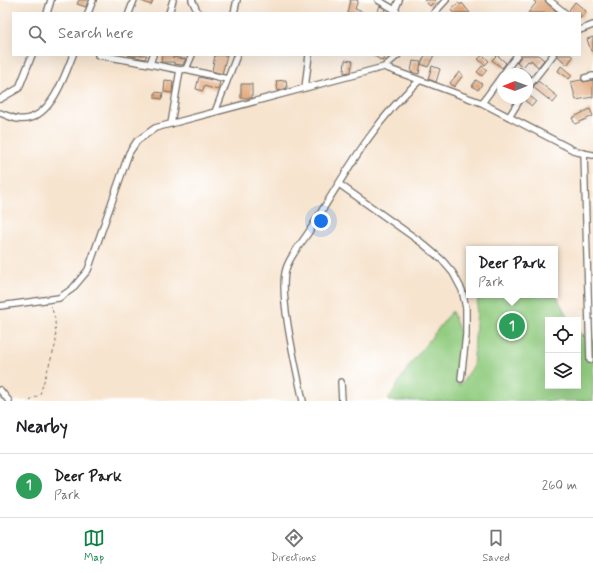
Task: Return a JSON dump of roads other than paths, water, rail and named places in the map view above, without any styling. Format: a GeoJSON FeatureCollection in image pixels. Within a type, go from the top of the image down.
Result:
{"type":"FeatureCollection","features":[{"type":"Feature","properties":{"kind":"street"},"geometry":{"type":"LineString","coordinates":[[47,12],[51,0]]}},
{"type":"Feature","properties":{"kind":"street"},"geometry":{"type":"LineString","coordinates":[[88,12],[93,0]]}},
{"type":"Feature","properties":{"kind":"street"},"geometry":{"type":"LineString","coordinates":[[129,12],[134,0]]}},
{"type":"Feature","properties":{"kind":"street"},"geometry":{"type":"LineString","coordinates":[[169,12],[173,0]]}},
{"type":"Feature","properties":{"kind":"street"},"geometry":{"type":"LineString","coordinates":[[192,0],[198,12]]}},
{"type":"Feature","properties":{"kind":"street"},"geometry":{"type":"LineString","coordinates":[[234,12],[237,0]]}},
{"type":"Feature","properties":{"kind":"street"},"geometry":{"type":"LineString","coordinates":[[378,0],[396,12],[399,0]]}},
{"type":"Feature","properties":{"kind":"street"},"geometry":{"type":"LineString","coordinates":[[435,12],[446,0]]}},
{"type":"Feature","properties":{"kind":"street"},"geometry":{"type":"LineString","coordinates":[[549,0],[564,12]]}},
{"type":"Feature","properties":{"kind":"street"},"geometry":{"type":"LineString","coordinates":[[554,12],[558,7]]}},
{"type":"Feature","properties":{"kind":"street"},"geometry":{"type":"LineString","coordinates":[[581,29],[593,25]]}},
{"type":"Feature","properties":{"kind":"street"},"geometry":{"type":"LineString","coordinates":[[0,99],[19,88],[32,56]]}},
{"type":"Feature","properties":{"kind":"street"},"geometry":{"type":"LineString","coordinates":[[0,113],[18,119],[29,118],[47,106],[58,92],[73,56]]}},
{"type":"Feature","properties":{"kind":"street"},"geometry":{"type":"LineString","coordinates":[[115,56],[228,79]]}},
{"type":"Feature","properties":{"kind":"street"},"geometry":{"type":"LineString","coordinates":[[150,64],[153,56]]}},
{"type":"Feature","properties":{"kind":"street"},"geometry":{"type":"LineString","coordinates":[[171,124],[183,69],[191,56]]}},
{"type":"Feature","properties":{"kind":"street"},"geometry":{"type":"LineString","coordinates":[[215,112],[236,56]]}},
{"type":"Feature","properties":{"kind":"street"},"geometry":{"type":"LineString","coordinates":[[305,88],[309,56]]}},
{"type":"Feature","properties":{"kind":"street"},"geometry":{"type":"LineString","coordinates":[[0,306],[50,300],[67,294],[88,270],[129,153],[137,141],[155,128],[384,67],[397,56]]}},
{"type":"Feature","properties":{"kind":"street"},"geometry":{"type":"LineString","coordinates":[[482,103],[516,56]]}},
{"type":"Feature","properties":{"kind":"street"},"geometry":{"type":"LineString","coordinates":[[533,80],[552,56]]}},
{"type":"Feature","properties":{"kind":"street"},"geometry":{"type":"LineString","coordinates":[[384,67],[482,103],[577,152],[593,155]]}},
{"type":"Feature","properties":{"kind":"street"},"geometry":{"type":"LineString","coordinates":[[585,78],[593,76]]}},
{"type":"Feature","properties":{"kind":"street"},"geometry":{"type":"LineString","coordinates":[[303,401],[289,329],[285,292],[286,268],[339,184],[395,103],[419,81]]}},
{"type":"Feature","properties":{"kind":"street"},"geometry":{"type":"LineString","coordinates":[[509,117],[517,104]]}},
{"type":"Feature","properties":{"kind":"street"},"geometry":{"type":"LineString","coordinates":[[584,153],[590,360]]}},
{"type":"Feature","properties":{"kind":"street"},"geometry":{"type":"LineString","coordinates":[[339,184],[422,243],[442,260],[453,273],[462,290],[466,308],[466,335],[461,379]]}},
{"type":"Feature","properties":{"kind":"street"},"geometry":{"type":"LineString","coordinates":[[341,382],[342,401]]}},
{"type":"Feature","properties":{"kind":"street"},"geometry":{"type":"LineString","coordinates":[[0,390],[9,401]]}},
{"type":"Feature","properties":{"kind":"place","name":"Deer Park"},"geometry":{"type":"Point","coordinates":[512,326]}}]}
